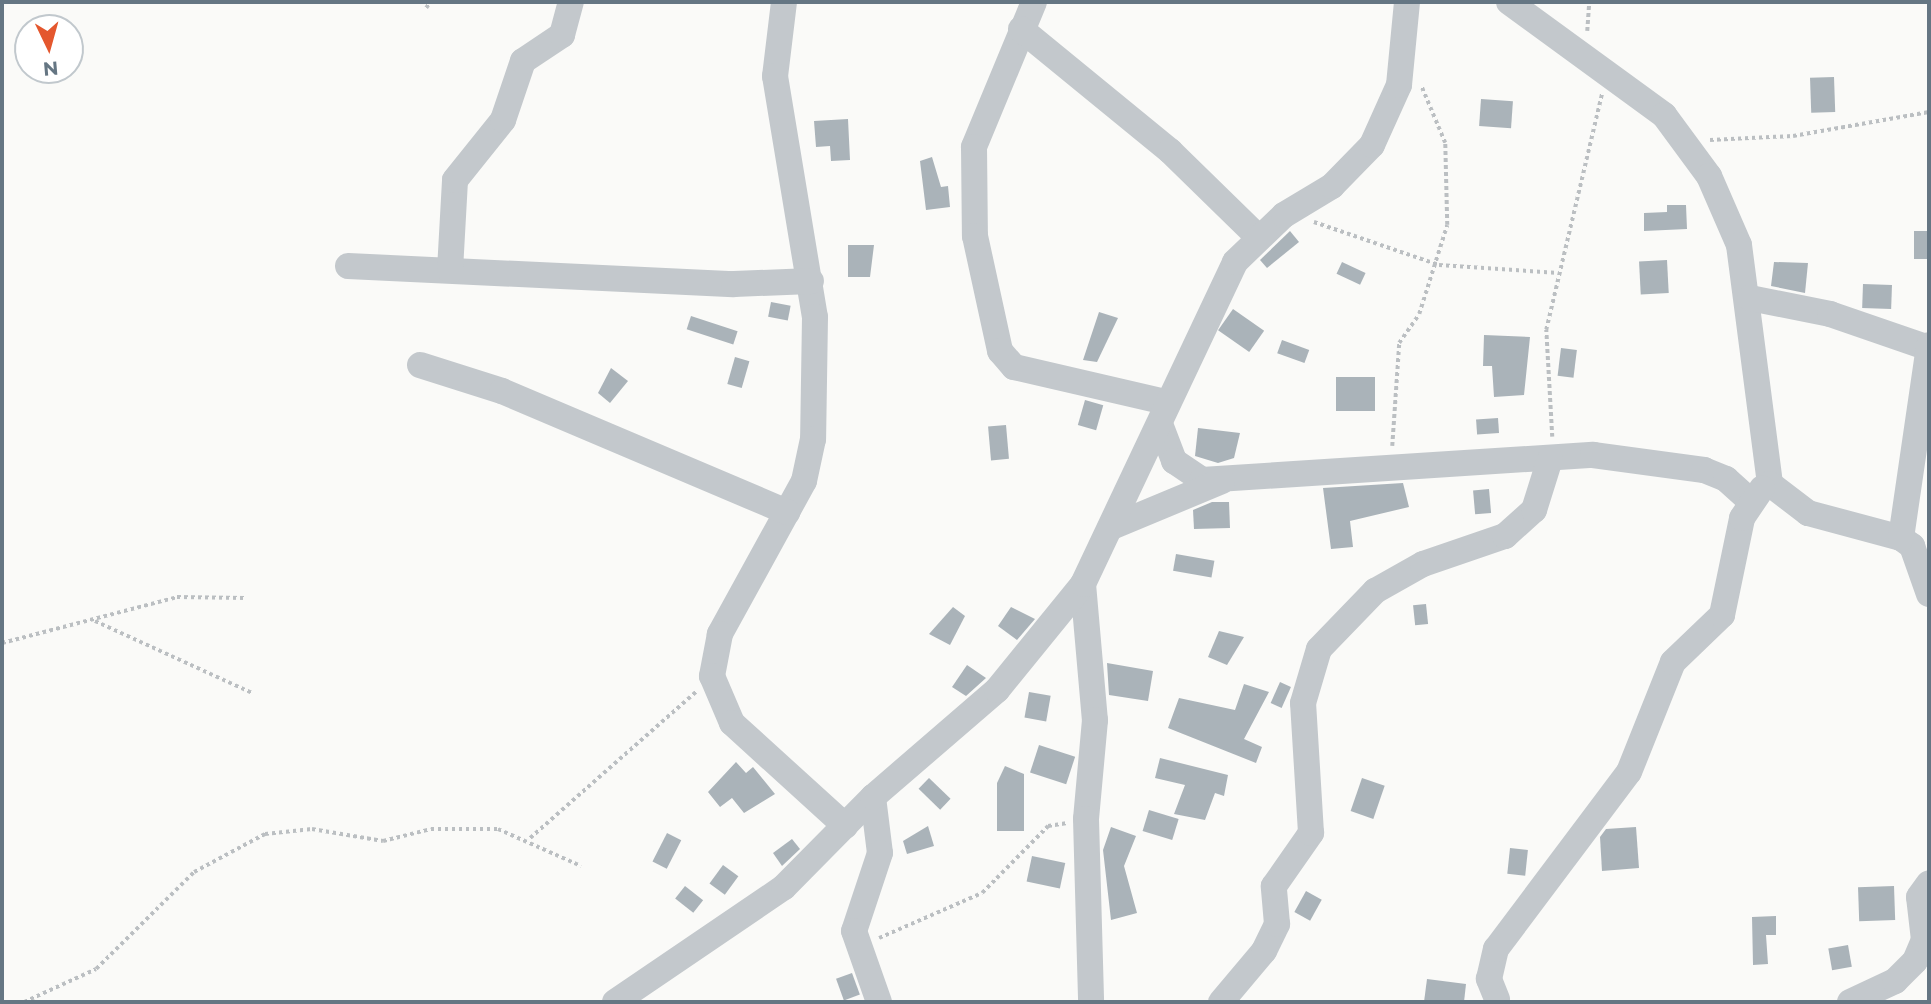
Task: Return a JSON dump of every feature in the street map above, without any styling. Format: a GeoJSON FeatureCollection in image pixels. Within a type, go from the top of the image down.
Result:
{"type":"FeatureCollection","features":[{"type":"Feature","properties":{"kind":"street"},"geometry":{"type":"LineString","coordinates":[[450,270],[455,180],[503,120],[523,61],[562,35],[571,2]]}},
{"type":"Feature","properties":{"kind":"street"},"geometry":{"type":"LineString","coordinates":[[784,2],[775,76],[811,281],[813,439],[804,481],[720,634],[712,676],[733,723],[845,826]]}},
{"type":"Feature","properties":{"kind":"street"},"geometry":{"type":"LineString","coordinates":[[1034,2],[982,118],[972,174],[975,236],[1000,351],[1014,367],[1163,413]]}},
{"type":"Feature","properties":{"kind":"street"},"geometry":{"type":"LineString","coordinates":[[615,1002],[662,965],[752,913],[873,797],[997,690],[1083,584],[1114,526],[1163,413],[1235,262],[1257,236],[1284,215],[1332,186],[1372,145],[1399,85],[1407,2]]}},
{"type":"Feature","properties":{"kind":"street"},"geometry":{"type":"LineString","coordinates":[[1509,2],[1656,109],[1683,140],[1729,214],[1750,298],[1770,484],[1808,513],[1914,542]]}},
{"type":"Feature","properties":{"kind":"street"},"geometry":{"type":"LineString","coordinates":[[1021,29],[1170,151],[1257,236]]}},
{"type":"Feature","properties":{"kind":"street"},"geometry":{"type":"LineString","coordinates":[[348,266],[734,284],[811,281]]}},
{"type":"Feature","properties":{"kind":"street"},"geometry":{"type":"LineString","coordinates":[[1750,298],[1830,314],[1929,346],[1914,542],[1929,594]]}},
{"type":"Feature","properties":{"kind":"street"},"geometry":{"type":"LineString","coordinates":[[420,365],[502,391],[787,512]]}},
{"type":"Feature","properties":{"kind":"street"},"geometry":{"type":"LineString","coordinates":[[1163,413],[1174,461],[1202,480],[1390,464],[1593,455],[1704,470],[1726,479],[1749,500]]}},
{"type":"Feature","properties":{"kind":"street"},"geometry":{"type":"LineString","coordinates":[[1221,1002],[1264,951],[1277,924],[1274,886],[1311,833],[1303,712],[1319,649],[1375,592],[1423,564],[1506,536],[1534,510],[1549,459]]}},
{"type":"Feature","properties":{"kind":"street"},"geometry":{"type":"LineString","coordinates":[[1114,526],[1222,480]]}},
{"type":"Feature","properties":{"kind":"street"},"geometry":{"type":"LineString","coordinates":[[1500,1001],[1490,991],[1491,962],[1507,928],[1539,898],[1629,772],[1673,662],[1722,615],[1749,500],[1770,484]]}},
{"type":"Feature","properties":{"kind":"street"},"geometry":{"type":"LineString","coordinates":[[1083,584],[1095,720],[1086,819],[1091,1002]]}},
{"type":"Feature","properties":{"kind":"street"},"geometry":{"type":"LineString","coordinates":[[873,797],[880,853],[857,912],[860,956],[879,1002]]}},
{"type":"Feature","properties":{"kind":"street"},"geometry":{"type":"LineString","coordinates":[[1850,1002],[1895,981],[1915,961],[1924,940],[1919,897],[1929,883]]}},
{"type":"Feature","properties":{"kind":"path"},"geometry":{"type":"LineString","coordinates":[[426,8],[430,2]]}},
{"type":"Feature","properties":{"kind":"path"},"geometry":{"type":"LineString","coordinates":[[1549,459],[1553,399],[1546,330],[1581,163],[1608,75]]}},
{"type":"Feature","properties":{"kind":"path"},"geometry":{"type":"LineString","coordinates":[[1390,464],[1399,343],[1439,265],[1448,164],[1419,82]]}},
{"type":"Feature","properties":{"kind":"path"},"geometry":{"type":"LineString","coordinates":[[1683,140],[1793,136],[1929,112]]}},
{"type":"Feature","properties":{"kind":"path"},"geometry":{"type":"LineString","coordinates":[[1284,215],[1439,265],[1559,273]]}},
{"type":"Feature","properties":{"kind":"path"},"geometry":{"type":"LineString","coordinates":[[2,643],[94,621],[177,597],[245,598]]}},
{"type":"Feature","properties":{"kind":"path"},"geometry":{"type":"LineString","coordinates":[[94,621],[252,692]]}},
{"type":"Feature","properties":{"kind":"path"},"geometry":{"type":"LineString","coordinates":[[530,838],[712,676]]}},
{"type":"Feature","properties":{"kind":"path"},"geometry":{"type":"LineString","coordinates":[[860,956],[911,919],[982,893],[1048,826],[1086,819]]}},
{"type":"Feature","properties":{"kind":"path"},"geometry":{"type":"LineString","coordinates":[[24,1002],[96,969],[194,872],[265,834],[312,829],[383,841],[464,827],[530,838],[581,866]]}},
{"type":"Feature","properties":{"kind":"building"},"geometry":{"type":"Polygon","coordinates":[[[1834,77],[1835,112],[1811,113],[1810,78],[1834,77]]]}},
{"type":"Feature","properties":{"kind":"building"},"geometry":{"type":"Polygon","coordinates":[[[1481,99],[1513,101],[1511,128],[1479,126],[1481,99]]]}},
{"type":"Feature","properties":{"kind":"building"},"geometry":{"type":"Polygon","coordinates":[[[848,119],[850,160],[831,161],[830,146],[816,147],[814,121],[848,119]]]}},
{"type":"Feature","properties":{"kind":"building"},"geometry":{"type":"Polygon","coordinates":[[[932,157],[941,187],[948,186],[950,207],[926,210],[920,161],[932,157]]]}},
{"type":"Feature","properties":{"kind":"building"},"geometry":{"type":"Polygon","coordinates":[[[1667,205],[1686,205],[1687,229],[1644,231],[1644,213],[1667,212],[1667,205]]]}},
{"type":"Feature","properties":{"kind":"building"},"geometry":{"type":"Polygon","coordinates":[[[1290,231],[1299,242],[1267,268],[1260,260],[1290,231]]]}},
{"type":"Feature","properties":{"kind":"building"},"geometry":{"type":"Polygon","coordinates":[[[1914,231],[1929,231],[1929,259],[1914,259],[1914,231]]]}},
{"type":"Feature","properties":{"kind":"building"},"geometry":{"type":"Polygon","coordinates":[[[848,245],[874,245],[870,277],[848,277],[848,245]]]}},
{"type":"Feature","properties":{"kind":"building"},"geometry":{"type":"Polygon","coordinates":[[[1667,260],[1669,293],[1641,294],[1639,261],[1667,260]]]}},
{"type":"Feature","properties":{"kind":"building"},"geometry":{"type":"Polygon","coordinates":[[[1342,262],[1366,273],[1360,285],[1337,274],[1342,262]]]}},
{"type":"Feature","properties":{"kind":"building"},"geometry":{"type":"Polygon","coordinates":[[[1774,262],[1808,263],[1805,293],[1771,286],[1774,262]]]}},
{"type":"Feature","properties":{"kind":"building"},"geometry":{"type":"Polygon","coordinates":[[[1863,284],[1892,285],[1891,309],[1862,308],[1863,284]]]}},
{"type":"Feature","properties":{"kind":"building"},"geometry":{"type":"Polygon","coordinates":[[[771,302],[791,306],[788,321],[768,317],[771,302]]]}},
{"type":"Feature","properties":{"kind":"building"},"geometry":{"type":"Polygon","coordinates":[[[1233,309],[1264,331],[1249,352],[1218,330],[1233,309]]]}},
{"type":"Feature","properties":{"kind":"building"},"geometry":{"type":"Polygon","coordinates":[[[1099,312],[1118,318],[1097,362],[1083,360],[1099,312]]]}},
{"type":"Feature","properties":{"kind":"building"},"geometry":{"type":"Polygon","coordinates":[[[691,316],[738,331],[733,344],[687,329],[691,316]]]}},
{"type":"Feature","properties":{"kind":"building"},"geometry":{"type":"Polygon","coordinates":[[[1484,335],[1530,337],[1524,395],[1494,397],[1492,366],[1483,366],[1484,335]]]}},
{"type":"Feature","properties":{"kind":"building"},"geometry":{"type":"Polygon","coordinates":[[[1282,340],[1309,350],[1304,363],[1277,353],[1282,340]]]}},
{"type":"Feature","properties":{"kind":"building"},"geometry":{"type":"Polygon","coordinates":[[[1561,348],[1577,350],[1573,378],[1558,376],[1561,348]]]}},
{"type":"Feature","properties":{"kind":"building"},"geometry":{"type":"Polygon","coordinates":[[[735,357],[749,361],[742,388],[727,384],[735,357]]]}},
{"type":"Feature","properties":{"kind":"building"},"geometry":{"type":"Polygon","coordinates":[[[611,368],[628,381],[610,403],[598,393],[611,368]]]}},
{"type":"Feature","properties":{"kind":"building"},"geometry":{"type":"Polygon","coordinates":[[[1336,377],[1375,377],[1375,411],[1336,411],[1336,377]]]}},
{"type":"Feature","properties":{"kind":"building"},"geometry":{"type":"Polygon","coordinates":[[[1085,400],[1103,405],[1096,430],[1078,425],[1085,400]]]}},
{"type":"Feature","properties":{"kind":"building"},"geometry":{"type":"Polygon","coordinates":[[[1498,418],[1499,433],[1477,434],[1476,420],[1498,418]]]}},
{"type":"Feature","properties":{"kind":"building"},"geometry":{"type":"Polygon","coordinates":[[[1006,425],[1009,459],[991,460],[988,427],[1006,425]]]}},
{"type":"Feature","properties":{"kind":"building"},"geometry":{"type":"Polygon","coordinates":[[[1198,428],[1240,433],[1234,458],[1218,463],[1195,456],[1198,428]]]}},
{"type":"Feature","properties":{"kind":"building"},"geometry":{"type":"Polygon","coordinates":[[[1403,483],[1409,507],[1350,521],[1353,547],[1331,549],[1323,488],[1403,483]]]}},
{"type":"Feature","properties":{"kind":"building"},"geometry":{"type":"Polygon","coordinates":[[[1489,489],[1491,513],[1475,514],[1473,490],[1489,489]]]}},
{"type":"Feature","properties":{"kind":"building"},"geometry":{"type":"Polygon","coordinates":[[[1212,502],[1229,502],[1230,528],[1194,529],[1193,510],[1212,502]]]}},
{"type":"Feature","properties":{"kind":"building"},"geometry":{"type":"Polygon","coordinates":[[[1176,554],[1214,561],[1211,578],[1173,571],[1176,554]]]}},
{"type":"Feature","properties":{"kind":"building"},"geometry":{"type":"Polygon","coordinates":[[[1426,604],[1428,624],[1415,625],[1413,605],[1426,604]]]}},
{"type":"Feature","properties":{"kind":"building"},"geometry":{"type":"Polygon","coordinates":[[[953,607],[965,616],[950,645],[929,634],[953,607]]]}},
{"type":"Feature","properties":{"kind":"building"},"geometry":{"type":"Polygon","coordinates":[[[1011,607],[1035,619],[1017,640],[998,626],[1011,607]]]}},
{"type":"Feature","properties":{"kind":"building"},"geometry":{"type":"Polygon","coordinates":[[[1219,631],[1244,637],[1227,665],[1208,657],[1219,631]]]}},
{"type":"Feature","properties":{"kind":"building"},"geometry":{"type":"Polygon","coordinates":[[[1107,663],[1153,671],[1148,701],[1109,695],[1107,663]]]}},
{"type":"Feature","properties":{"kind":"building"},"geometry":{"type":"Polygon","coordinates":[[[967,665],[986,678],[966,696],[952,687],[967,665]]]}},
{"type":"Feature","properties":{"kind":"building"},"geometry":{"type":"Polygon","coordinates":[[[1280,682],[1291,687],[1282,708],[1271,703],[1280,682]]]}},
{"type":"Feature","properties":{"kind":"building"},"geometry":{"type":"Polygon","coordinates":[[[1244,684],[1269,692],[1244,739],[1262,747],[1256,763],[1168,728],[1179,698],[1235,710],[1244,684]]]}},
{"type":"Feature","properties":{"kind":"building"},"geometry":{"type":"Polygon","coordinates":[[[1029,692],[1051,696],[1046,721],[1024,718],[1029,692]]]}},
{"type":"Feature","properties":{"kind":"building"},"geometry":{"type":"Polygon","coordinates":[[[1039,745],[1075,757],[1066,784],[1030,773],[1039,745]]]}},
{"type":"Feature","properties":{"kind":"building"},"geometry":{"type":"Polygon","coordinates":[[[1160,758],[1228,775],[1224,796],[1215,793],[1205,820],[1174,814],[1185,785],[1155,778],[1160,758]]]}},
{"type":"Feature","properties":{"kind":"building"},"geometry":{"type":"Polygon","coordinates":[[[736,762],[746,773],[753,767],[775,794],[744,813],[732,798],[720,807],[708,792],[736,762]]]}},
{"type":"Feature","properties":{"kind":"building"},"geometry":{"type":"Polygon","coordinates":[[[1005,766],[1024,774],[1024,831],[997,831],[997,783],[1005,766]]]}},
{"type":"Feature","properties":{"kind":"building"},"geometry":{"type":"Polygon","coordinates":[[[929,778],[951,799],[940,810],[919,789],[929,778]]]}},
{"type":"Feature","properties":{"kind":"building"},"geometry":{"type":"Polygon","coordinates":[[[1362,778],[1385,786],[1373,819],[1351,811],[1362,778]]]}},
{"type":"Feature","properties":{"kind":"building"},"geometry":{"type":"Polygon","coordinates":[[[1149,810],[1179,819],[1172,840],[1143,831],[1149,810]]]}},
{"type":"Feature","properties":{"kind":"building"},"geometry":{"type":"Polygon","coordinates":[[[928,826],[934,846],[907,854],[903,841],[928,826]]]}},
{"type":"Feature","properties":{"kind":"building"},"geometry":{"type":"Polygon","coordinates":[[[1111,827],[1136,836],[1124,866],[1137,913],[1111,920],[1103,850],[1111,827]]]}},
{"type":"Feature","properties":{"kind":"building"},"geometry":{"type":"Polygon","coordinates":[[[1636,827],[1639,868],[1602,871],[1600,837],[1606,829],[1636,827]]]}},
{"type":"Feature","properties":{"kind":"building"},"geometry":{"type":"Polygon","coordinates":[[[667,833],[681,840],[667,869],[652,862],[667,833]]]}},
{"type":"Feature","properties":{"kind":"building"},"geometry":{"type":"Polygon","coordinates":[[[792,839],[800,849],[782,866],[773,853],[792,839]]]}},
{"type":"Feature","properties":{"kind":"building"},"geometry":{"type":"Polygon","coordinates":[[[1510,848],[1528,850],[1525,876],[1507,874],[1510,848]]]}},
{"type":"Feature","properties":{"kind":"building"},"geometry":{"type":"Polygon","coordinates":[[[1032,856],[1065,863],[1060,889],[1027,881],[1032,856]]]}},
{"type":"Feature","properties":{"kind":"building"},"geometry":{"type":"Polygon","coordinates":[[[723,865],[738,876],[725,895],[709,884],[723,865]]]}},
{"type":"Feature","properties":{"kind":"building"},"geometry":{"type":"Polygon","coordinates":[[[685,886],[703,900],[693,913],[675,899],[685,886]]]}},
{"type":"Feature","properties":{"kind":"building"},"geometry":{"type":"Polygon","coordinates":[[[1894,886],[1895,920],[1859,921],[1858,887],[1894,886]]]}},
{"type":"Feature","properties":{"kind":"building"},"geometry":{"type":"Polygon","coordinates":[[[1306,891],[1322,900],[1310,921],[1294,912],[1306,891]]]}},
{"type":"Feature","properties":{"kind":"building"},"geometry":{"type":"Polygon","coordinates":[[[1776,916],[1776,935],[1766,935],[1768,964],[1753,965],[1752,917],[1776,916]]]}},
{"type":"Feature","properties":{"kind":"building"},"geometry":{"type":"Polygon","coordinates":[[[1848,945],[1852,967],[1832,970],[1828,948],[1848,945]]]}},
{"type":"Feature","properties":{"kind":"building"},"geometry":{"type":"Polygon","coordinates":[[[852,973],[860,995],[844,1000],[836,979],[852,973]]]}},
{"type":"Feature","properties":{"kind":"building"},"geometry":{"type":"Polygon","coordinates":[[[1427,979],[1466,984],[1464,1002],[1424,1002],[1427,979]]]}}]}
